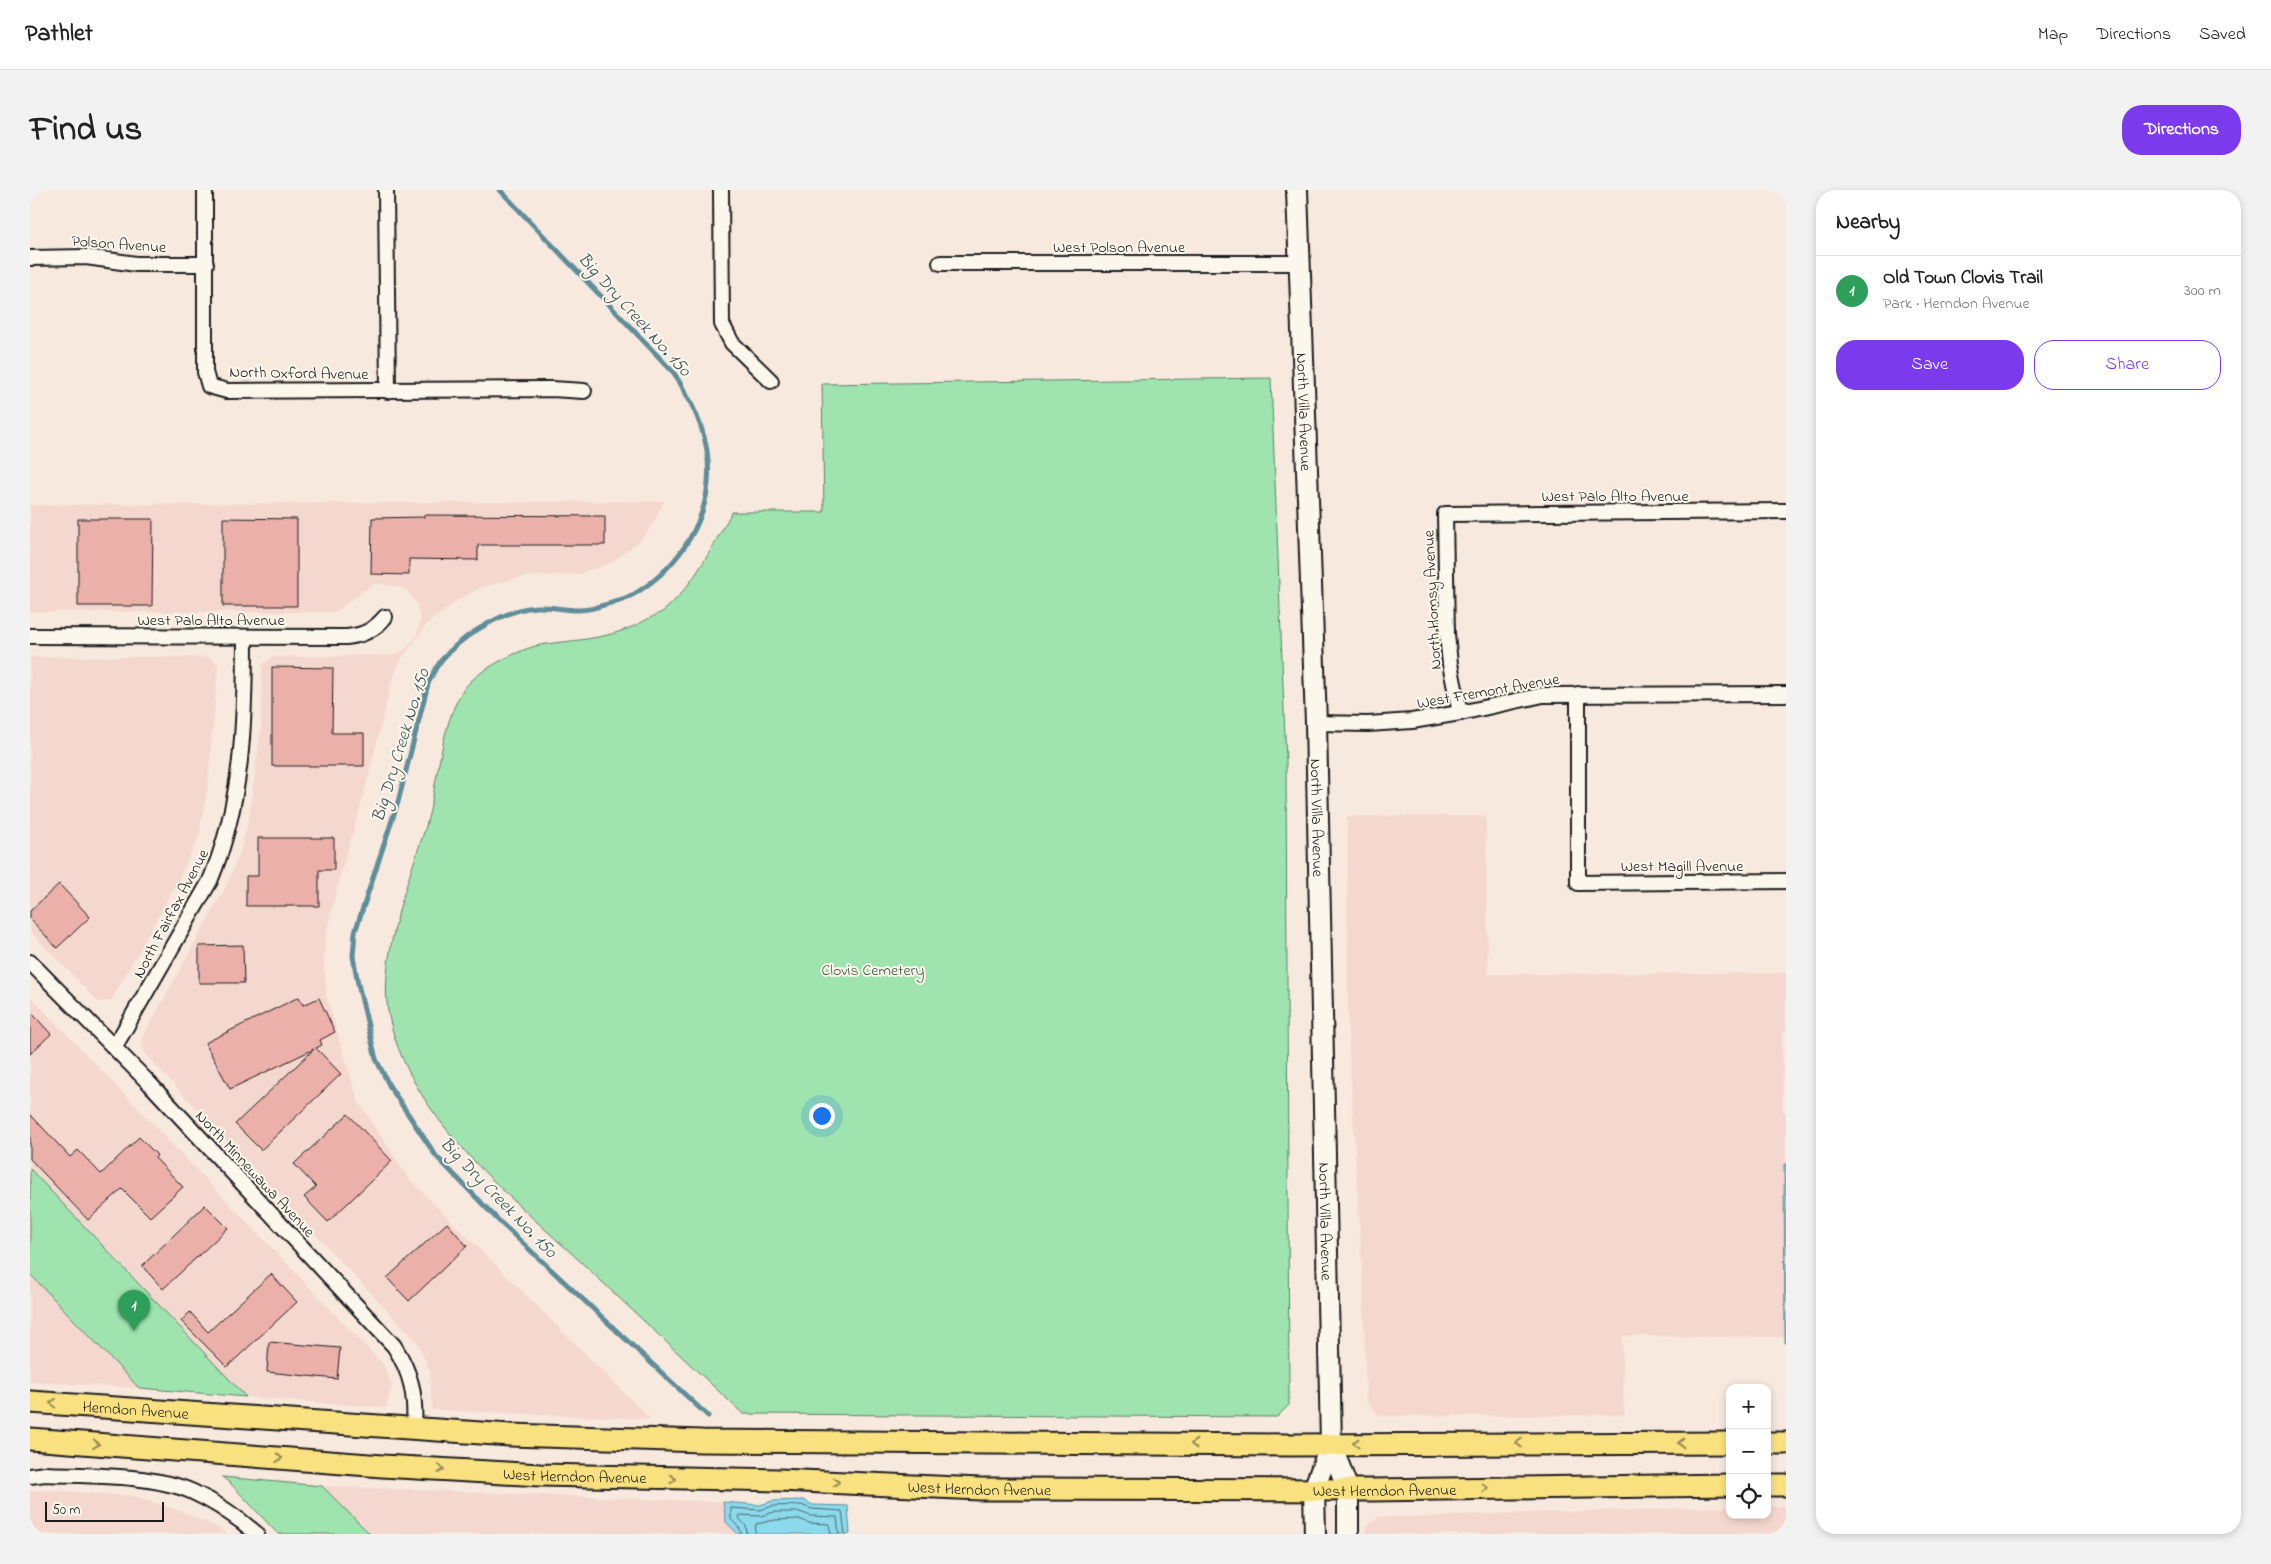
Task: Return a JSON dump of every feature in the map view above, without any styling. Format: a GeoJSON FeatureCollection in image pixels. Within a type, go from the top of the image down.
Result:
{"type":"FeatureCollection","features":[{"type":"Feature","properties":{"kind":"main road","name":"North Villa Avenue"},"geometry":{"type":"LineString","coordinates":[[1297,190],[1298,263],[1316,723],[1331,1444],[1348,1490],[1348,1534]]}},
{"type":"Feature","properties":{"kind":"main road","name":"Herndon Avenue"},"geometry":{"type":"LineString","coordinates":[[30,1402],[414,1430]]}},
{"type":"Feature","properties":{"kind":"main road"},"geometry":{"type":"LineString","coordinates":[[414,1430],[702,1442],[1726,1443]]}},
{"type":"Feature","properties":{"kind":"main road","name":"West Herndon Avenue"},"geometry":{"type":"LineString","coordinates":[[30,1439],[230,1455],[540,1475],[788,1481],[980,1489],[1348,1490],[1726,1485]]}},
{"type":"Feature","properties":{"kind":"main road"},"geometry":{"type":"LineString","coordinates":[[1771,1443],[1786,1443]]}},
{"type":"Feature","properties":{"kind":"main road","name":"North Villa Avenue"},"geometry":{"type":"LineString","coordinates":[[1315,1534],[1314,1489],[1331,1444]]}},
{"type":"Feature","properties":{"kind":"main road"},"geometry":{"type":"LineString","coordinates":[[1771,1485],[1786,1485]]}},
{"type":"Feature","properties":{"kind":"street","name":"North Oxford Avenue"},"geometry":{"type":"LineString","coordinates":[[205,190],[205,372],[209,386],[227,391],[552,388],[584,391]]}},
{"type":"Feature","properties":{"kind":"street"},"geometry":{"type":"LineString","coordinates":[[386,190],[388,391]]}},
{"type":"Feature","properties":{"kind":"street"},"geometry":{"type":"LineString","coordinates":[[721,190],[722,324],[732,343],[771,381]]}},
{"type":"Feature","properties":{"kind":"street","name":"Polson Avenue"},"geometry":{"type":"LineString","coordinates":[[30,258],[86,257],[136,264],[206,264]]}},
{"type":"Feature","properties":{"kind":"street","name":"West Polson Avenue"},"geometry":{"type":"LineString","coordinates":[[940,263],[1298,263]]}},
{"type":"Feature","properties":{"kind":"street","name":"West Palo Alto Avenue"},"geometry":{"type":"LineString","coordinates":[[1445,514],[1786,512]]}},
{"type":"Feature","properties":{"kind":"street","name":"North Homsy Avenue"},"geometry":{"type":"LineString","coordinates":[[1445,514],[1447,634],[1450,664],[1460,713]]}},
{"type":"Feature","properties":{"kind":"street","name":"West Palo Alto Avenue"},"geometry":{"type":"LineString","coordinates":[[30,636],[245,637],[360,635],[369,631],[385,617]]}},
{"type":"Feature","properties":{"kind":"street","name":"North Fairfax Avenue"},"geometry":{"type":"LineString","coordinates":[[114,1048],[206,889],[222,853],[230,825],[242,745],[245,713],[245,637]]}},
{"type":"Feature","properties":{"kind":"street","name":"West Magill Avenue"},"geometry":{"type":"LineString","coordinates":[[1578,694],[1578,883],[1786,881]]}},
{"type":"Feature","properties":{"kind":"street","name":"West Fremont Avenue"},"geometry":{"type":"LineString","coordinates":[[1316,723],[1368,724],[1412,721],[1543,695],[1786,694]]}},
{"type":"Feature","properties":{"kind":"street","name":"North Minnewawa Avenue"},"geometry":{"type":"LineString","coordinates":[[30,962],[114,1048],[394,1346],[405,1364],[412,1384],[416,1406],[414,1430]]}},
{"type":"Feature","properties":{"kind":"street"},"geometry":{"type":"LineString","coordinates":[[30,1476],[45,1474],[146,1480],[167,1484],[192,1491],[235,1515],[257,1534]]}},
{"type":"Feature","properties":{"kind":"shaded area"},"geometry":{"type":"Polygon","coordinates":[[[664,501],[653,524],[642,539],[611,563],[579,574],[522,577],[483,587],[463,597],[427,624],[401,660],[392,680],[363,799],[341,872],[325,939],[324,965],[327,998],[358,1101],[409,1179],[651,1419],[432,1410],[430,1372],[417,1342],[143,1052],[142,1038],[226,886],[239,855],[248,823],[261,729],[262,665],[271,657],[394,655],[408,647],[417,635],[420,619],[417,605],[408,592],[402,588],[375,583],[335,612],[30,612],[30,505],[664,501]]]}},
{"type":"Feature","properties":{"kind":"shaded area"},"geometry":{"type":"Polygon","coordinates":[[[30,657],[209,657],[218,665],[208,785],[199,836],[180,877],[111,1001],[98,1002],[30,931],[30,657]]]}},
{"type":"Feature","properties":{"kind":"shaded area"},"geometry":{"type":"Polygon","coordinates":[[[1347,816],[1486,816],[1488,974],[1786,973],[1786,1030],[1782,1035],[1783,1112],[1786,1112],[1786,1164],[1784,1165],[1785,1337],[1622,1336],[1624,1415],[1380,1416],[1366,1401],[1363,1285],[1348,1032],[1347,816]]]}},
{"type":"Feature","properties":{"kind":"shaded area"},"geometry":{"type":"Polygon","coordinates":[[[30,996],[383,1364],[392,1386],[386,1408],[246,1397],[30,1169],[30,996]]]}},
{"type":"Feature","properties":{"kind":"shaded area"},"geometry":{"type":"Polygon","coordinates":[[[30,1274],[139,1388],[30,1382],[30,1274]]]}},
{"type":"Feature","properties":{"kind":"shaded area"},"geometry":{"type":"Polygon","coordinates":[[[322,1486],[723,1502],[726,1522],[738,1534],[370,1534],[322,1486]]]}},
{"type":"Feature","properties":{"kind":"shaded area"},"geometry":{"type":"Polygon","coordinates":[[[49,1490],[134,1496],[178,1510],[219,1528],[227,1534],[30,1534],[30,1491],[49,1490]]]}},
{"type":"Feature","properties":{"kind":"shaded area"},"geometry":{"type":"Polygon","coordinates":[[[1771,1506],[1786,1506],[1786,1534],[1366,1534],[1366,1528],[1377,1517],[1439,1517],[1726,1507],[1726,1519],[1771,1519],[1771,1506]]]}},
{"type":"Feature","properties":{"kind":"green space","name":"Clovis Cemetery"},"geometry":{"type":"Polygon","coordinates":[[[1271,378],[1286,762],[1289,1405],[1277,1417],[743,1414],[493,1181],[438,1119],[416,1085],[399,1049],[388,1011],[386,990],[392,942],[404,893],[426,826],[446,730],[460,695],[470,682],[484,670],[523,650],[540,645],[581,640],[620,632],[663,611],[687,587],[711,550],[732,512],[824,512],[822,384],[1271,378]]]}},
{"type":"Feature","properties":{"kind":"green space"},"geometry":{"type":"Polygon","coordinates":[[[30,1169],[246,1397],[139,1388],[30,1274],[30,1169]]]}},
{"type":"Feature","properties":{"kind":"green space"},"geometry":{"type":"Polygon","coordinates":[[[222,1477],[322,1486],[370,1534],[278,1534],[231,1484],[222,1477]]]}},
{"type":"Feature","properties":{"kind":"water"},"geometry":{"type":"Polygon","coordinates":[[[1784,1164],[1786,1164],[1786,1343],[1785,1343],[1784,1164]]]}},
{"type":"Feature","properties":{"kind":"water"},"geometry":{"type":"Polygon","coordinates":[[[803,1500],[813,1505],[848,1506],[850,1534],[738,1534],[726,1522],[723,1502],[760,1505],[772,1501],[803,1500]]]}},
{"type":"Feature","properties":{"kind":"building"},"geometry":{"type":"Polygon","coordinates":[[[424,515],[605,516],[605,545],[478,545],[478,560],[409,559],[409,575],[371,574],[372,518],[424,517],[424,515]]]}},
{"type":"Feature","properties":{"kind":"building"},"geometry":{"type":"Polygon","coordinates":[[[223,518],[297,519],[297,606],[223,606],[223,518]]]}},
{"type":"Feature","properties":{"kind":"building"},"geometry":{"type":"Polygon","coordinates":[[[78,519],[153,519],[152,606],[78,606],[78,519]]]}},
{"type":"Feature","properties":{"kind":"building"},"geometry":{"type":"Polygon","coordinates":[[[272,667],[333,668],[332,733],[364,733],[364,766],[272,766],[272,667]]]}},
{"type":"Feature","properties":{"kind":"building"},"geometry":{"type":"Polygon","coordinates":[[[258,838],[334,838],[334,870],[319,870],[319,906],[246,906],[246,876],[258,876],[258,838]]]}},
{"type":"Feature","properties":{"kind":"building"},"geometry":{"type":"Polygon","coordinates":[[[59,884],[90,917],[57,948],[30,919],[30,911],[59,884]]]}},
{"type":"Feature","properties":{"kind":"building"},"geometry":{"type":"Polygon","coordinates":[[[243,945],[244,983],[199,983],[199,946],[243,945]]]}},
{"type":"Feature","properties":{"kind":"building"},"geometry":{"type":"Polygon","coordinates":[[[299,997],[303,1005],[319,998],[335,1032],[320,1040],[322,1045],[316,1048],[341,1074],[261,1150],[235,1124],[314,1049],[230,1089],[205,1043],[299,997]]]}},
{"type":"Feature","properties":{"kind":"building"},"geometry":{"type":"Polygon","coordinates":[[[30,1011],[51,1034],[30,1054],[30,1011]]]}},
{"type":"Feature","properties":{"kind":"building"},"geometry":{"type":"Polygon","coordinates":[[[30,1114],[70,1157],[78,1150],[101,1174],[139,1137],[157,1155],[155,1158],[183,1187],[150,1217],[122,1189],[88,1220],[30,1159],[30,1114]]]}},
{"type":"Feature","properties":{"kind":"building"},"geometry":{"type":"Polygon","coordinates":[[[348,1114],[392,1161],[328,1222],[304,1197],[316,1187],[294,1164],[348,1114]]]}},
{"type":"Feature","properties":{"kind":"building"},"geometry":{"type":"Polygon","coordinates":[[[205,1205],[228,1228],[163,1289],[142,1266],[205,1205]]]}},
{"type":"Feature","properties":{"kind":"building"},"geometry":{"type":"Polygon","coordinates":[[[447,1223],[467,1246],[409,1301],[387,1278],[447,1223]]]}},
{"type":"Feature","properties":{"kind":"building"},"geometry":{"type":"Polygon","coordinates":[[[271,1274],[297,1302],[227,1367],[181,1321],[190,1312],[208,1332],[271,1274]]]}},
{"type":"Feature","properties":{"kind":"building"},"geometry":{"type":"Polygon","coordinates":[[[269,1342],[340,1348],[337,1379],[267,1372],[269,1342]]]}},
{"type":"Feature","properties":{"kind":"waterway","name":"Big Dry Creek No. 150"},"geometry":{"type":"LineString","coordinates":[[500,190],[674,373],[686,393],[701,426],[707,448],[708,480],[705,500],[691,537],[680,553],[652,582],[636,593],[590,609],[575,610],[537,607],[514,612],[477,630],[456,645],[441,660],[428,684],[398,802],[355,932],[353,956],[376,1059],[390,1087],[436,1156],[500,1222],[708,1416]]}},
{"type":"Feature","properties":{"kind":"place","name":"Old Town Clovis Trail"},"geometry":{"type":"Point","coordinates":[134,1331]}}]}
